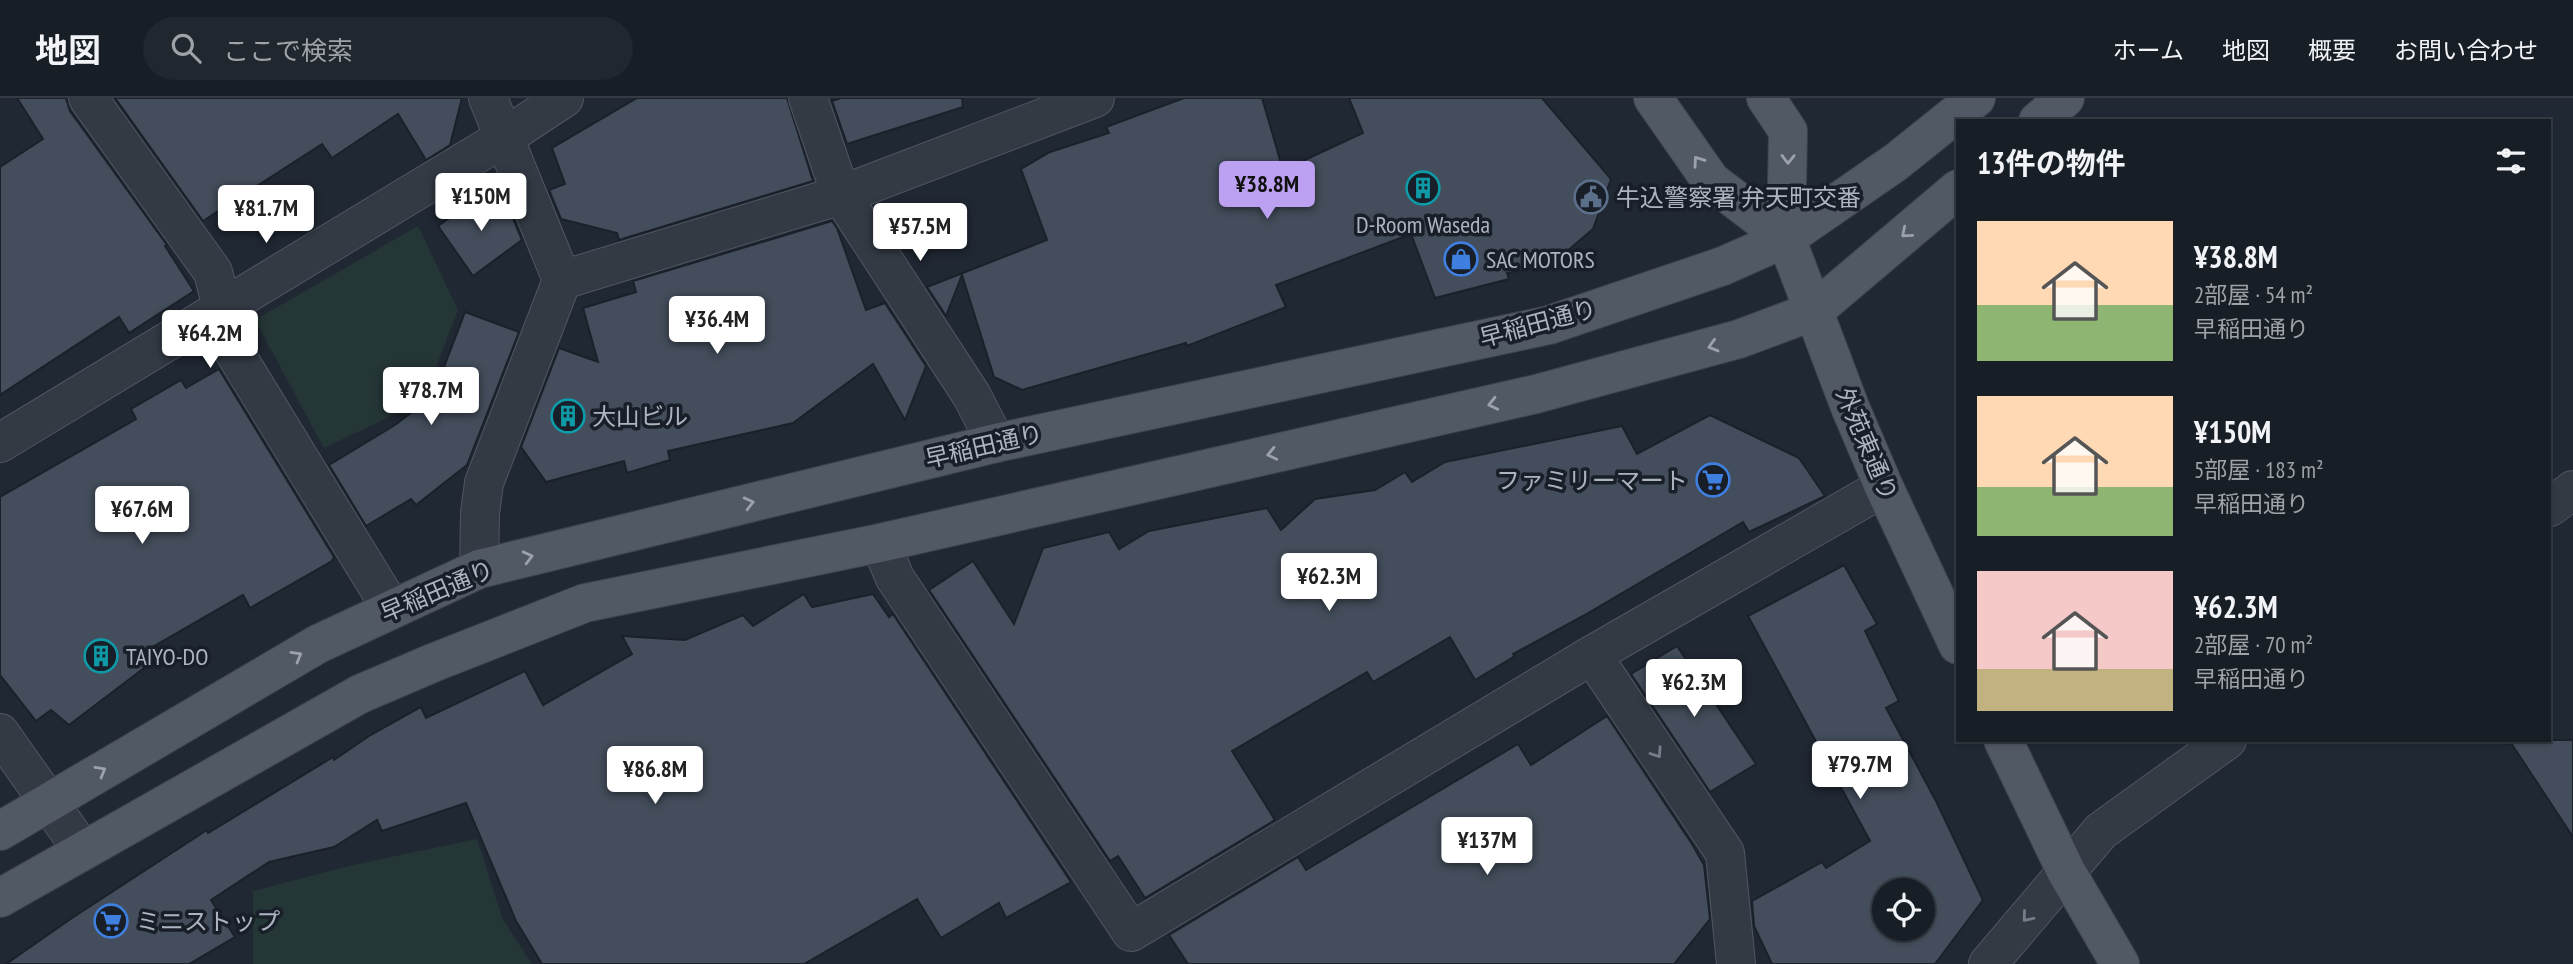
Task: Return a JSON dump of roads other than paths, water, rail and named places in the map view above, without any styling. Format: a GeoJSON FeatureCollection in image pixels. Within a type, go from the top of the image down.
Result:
{"type":"FeatureCollection","features":[{"type":"Feature","properties":{"kind":"main road"},"geometry":{"type":"LineString","coordinates":[[1653,98],[1711,181],[1786,238]]}},
{"type":"Feature","properties":{"kind":"main road","name":"外苑東通り"},"geometry":{"type":"LineString","coordinates":[[1766,98],[1788,131],[1786,238],[1850,407],[1956,642]]}},
{"type":"Feature","properties":{"kind":"main road","name":"早稲田通り"},"geometry":{"type":"LineString","coordinates":[[0,831],[318,644],[479,569],[996,443],[1549,325],[1723,266],[1786,238],[1896,162],[1976,98]]}},
{"type":"Feature","properties":{"kind":"main road"},"geometry":{"type":"LineString","coordinates":[[2040,119],[2065,98]]}},
{"type":"Feature","properties":{"kind":"main road"},"geometry":{"type":"LineString","coordinates":[[0,898],[360,694],[585,603],[880,543],[1536,394],[1739,339],[1814,311],[1956,190]]}},
{"type":"Feature","properties":{"kind":"main road"},"geometry":{"type":"LineString","coordinates":[[2004,742],[2066,871],[2120,964]]}},
{"type":"Feature","properties":{"kind":"street"},"geometry":{"type":"LineString","coordinates":[[88,98],[213,272],[233,350],[391,608]]}},
{"type":"Feature","properties":{"kind":"street"},"geometry":{"type":"LineString","coordinates":[[479,569],[480,513],[484,483],[562,280],[488,98]]}},
{"type":"Feature","properties":{"kind":"street"},"geometry":{"type":"LineString","coordinates":[[0,443],[505,137],[564,98]]}},
{"type":"Feature","properties":{"kind":"street"},"geometry":{"type":"LineString","coordinates":[[808,98],[841,195],[972,396],[996,443]]}},
{"type":"Feature","properties":{"kind":"street"},"geometry":{"type":"LineString","coordinates":[[562,280],[841,195],[1095,98]]}},
{"type":"Feature","properties":{"kind":"street"},"geometry":{"type":"LineString","coordinates":[[880,543],[895,578],[1132,932],[1592,656],[1884,487]]}},
{"type":"Feature","properties":{"kind":"street"},"geometry":{"type":"LineString","coordinates":[[2551,506],[2573,490]]}},
{"type":"Feature","properties":{"kind":"street"},"geometry":{"type":"LineString","coordinates":[[1592,656],[1724,853],[1736,964]]}},
{"type":"Feature","properties":{"kind":"street"},"geometry":{"type":"LineString","coordinates":[[0,733],[83,851]]}},
{"type":"Feature","properties":{"kind":"street"},"geometry":{"type":"LineString","coordinates":[[1989,964],[2101,831],[2224,742]]}},
{"type":"Feature","properties":{"kind":"place","name":"D-Room Waseda"},"geometry":{"type":"Point","coordinates":[1423,188]}},
{"type":"Feature","properties":{"kind":"place","name":"牛込警察署 弁天町交番"},"geometry":{"type":"Point","coordinates":[1591,197]}},
{"type":"Feature","properties":{"kind":"place","name":"SAC MOTORS"},"geometry":{"type":"Point","coordinates":[1461,259]}},
{"type":"Feature","properties":{"kind":"place","name":"大山ビル"},"geometry":{"type":"Point","coordinates":[568,416]}},
{"type":"Feature","properties":{"kind":"place","name":"ファミリーマート"},"geometry":{"type":"Point","coordinates":[1713,480]}},
{"type":"Feature","properties":{"kind":"place","name":"TAIYO-DO"},"geometry":{"type":"Point","coordinates":[101,656]}},
{"type":"Feature","properties":{"kind":"place","name":"ミニストップ"},"geometry":{"type":"Point","coordinates":[111,921]}}]}
